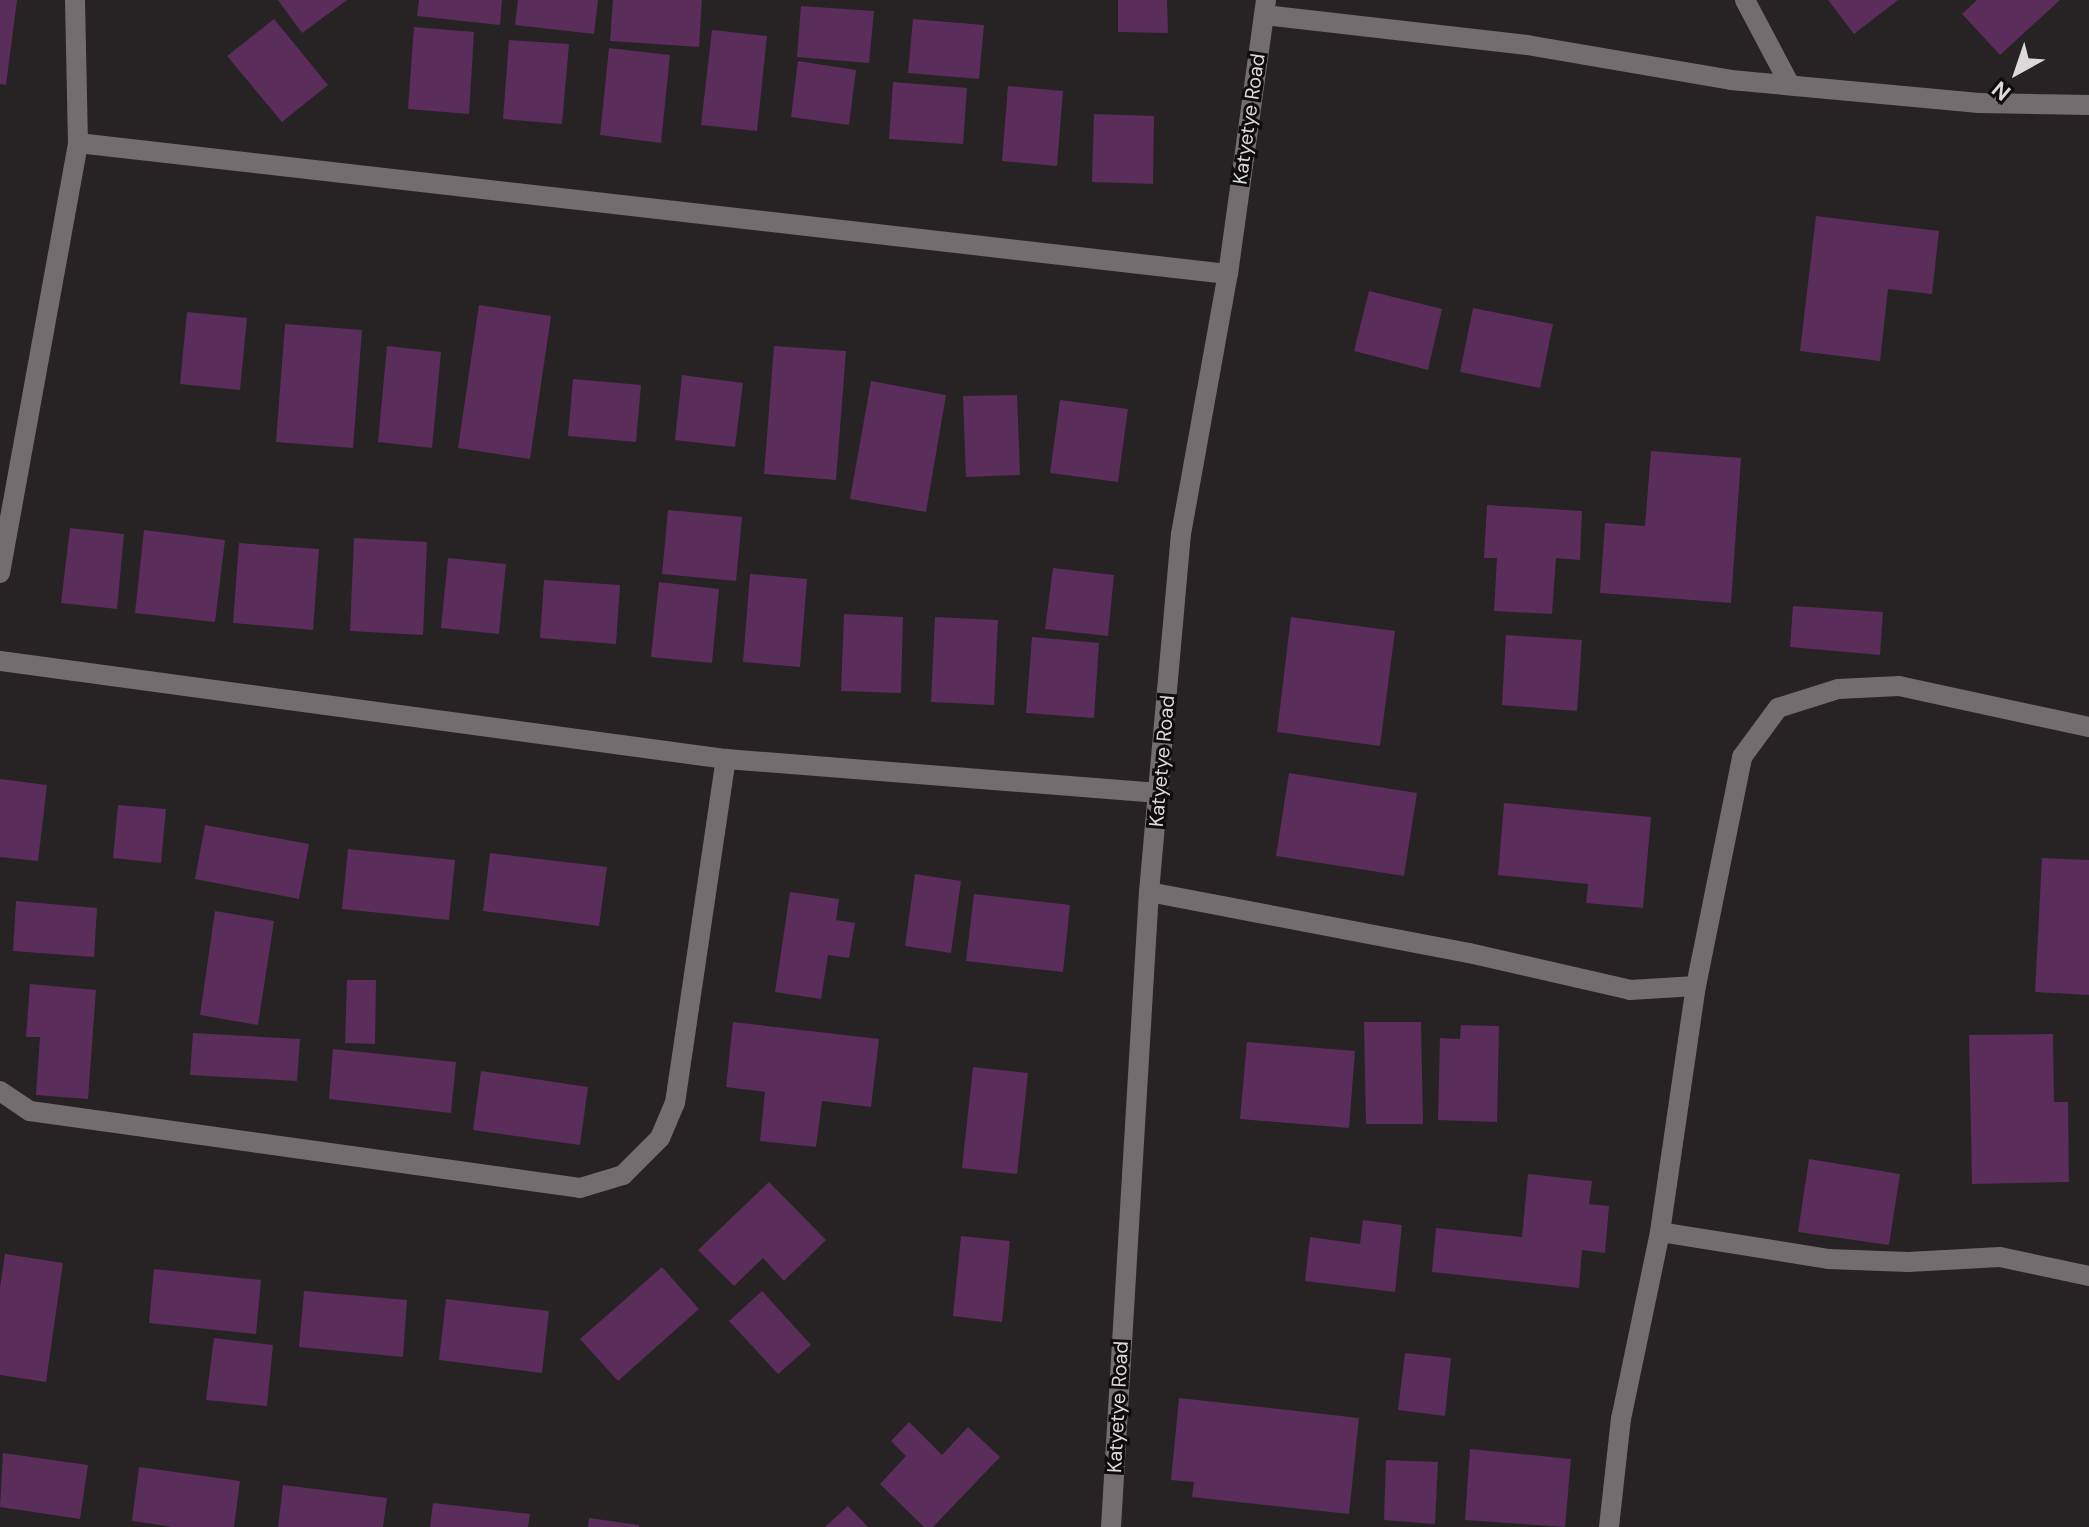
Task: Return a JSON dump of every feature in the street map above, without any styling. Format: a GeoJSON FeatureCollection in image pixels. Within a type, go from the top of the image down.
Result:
{"type":"FeatureCollection","features":[{"type":"Feature","properties":{"kind":"street"},"geometry":{"type":"LineString","coordinates":[[0,573],[78,143],[75,0]]}},
{"type":"Feature","properties":{"kind":"street"},"geometry":{"type":"LineString","coordinates":[[1745,0],[1790,85]]}},
{"type":"Feature","properties":{"kind":"street"},"geometry":{"type":"LineString","coordinates":[[1265,7],[1527,45],[1731,80],[1979,103],[2089,105]]}},
{"type":"Feature","properties":{"kind":"street","name":"Katyetye Road"},"geometry":{"type":"LineString","coordinates":[[1111,1527],[1149,892],[1181,534],[1228,274],[1265,7]]}},
{"type":"Feature","properties":{"kind":"street"},"geometry":{"type":"LineString","coordinates":[[78,143],[1228,274]]}},
{"type":"Feature","properties":{"kind":"street"},"geometry":{"type":"LineString","coordinates":[[0,661],[726,759],[1159,793]]}},
{"type":"Feature","properties":{"kind":"street"},"geometry":{"type":"LineString","coordinates":[[1609,1527],[1621,1419],[1660,1232],[1696,986],[1742,757],[1778,708],[1838,689],[1899,686],[2089,727]]}},
{"type":"Feature","properties":{"kind":"street"},"geometry":{"type":"LineString","coordinates":[[0,1091],[30,1111],[580,1188],[623,1175],[660,1138],[675,1103],[726,759]]}},
{"type":"Feature","properties":{"kind":"street"},"geometry":{"type":"LineString","coordinates":[[1149,892],[1469,953],[1630,990],[1696,986]]}},
{"type":"Feature","properties":{"kind":"street"},"geometry":{"type":"LineString","coordinates":[[1660,1232],[1828,1259],[1908,1262],[2000,1257],[2089,1276]]}},
{"type":"Feature","properties":{"kind":"building"},"geometry":{"type":"Polygon","coordinates":[[[0,0],[17,0],[6,85],[0,84],[0,0]]]}},
{"type":"Feature","properties":{"kind":"building"},"geometry":{"type":"Polygon","coordinates":[[[278,0],[347,0],[302,33],[278,0]]]}},
{"type":"Feature","properties":{"kind":"building"},"geometry":{"type":"Polygon","coordinates":[[[419,0],[502,0],[500,25],[417,16],[419,0]]]}},
{"type":"Feature","properties":{"kind":"building"},"geometry":{"type":"Polygon","coordinates":[[[518,0],[598,0],[594,34],[515,25],[518,0]]]}},
{"type":"Feature","properties":{"kind":"building"},"geometry":{"type":"Polygon","coordinates":[[[613,0],[702,0],[699,47],[610,41],[613,0]]]}},
{"type":"Feature","properties":{"kind":"building"},"geometry":{"type":"Polygon","coordinates":[[[1118,0],[1167,0],[1168,33],[1118,32],[1118,0]]]}},
{"type":"Feature","properties":{"kind":"building"},"geometry":{"type":"Polygon","coordinates":[[[1828,0],[1898,0],[1854,34],[1828,0]]]}},
{"type":"Feature","properties":{"kind":"building"},"geometry":{"type":"Polygon","coordinates":[[[1977,0],[2060,0],[2000,55],[1962,14],[1977,0]]]}},
{"type":"Feature","properties":{"kind":"building"},"geometry":{"type":"Polygon","coordinates":[[[801,6],[874,11],[869,63],[797,57],[801,6]]]}},
{"type":"Feature","properties":{"kind":"building"},"geometry":{"type":"Polygon","coordinates":[[[274,19],[328,85],[282,122],[227,56],[274,19]]]}},
{"type":"Feature","properties":{"kind":"building"},"geometry":{"type":"Polygon","coordinates":[[[913,19],[984,25],[979,79],[908,73],[913,19]]]}},
{"type":"Feature","properties":{"kind":"building"},"geometry":{"type":"Polygon","coordinates":[[[414,27],[474,32],[469,114],[408,109],[414,27]]]}},
{"type":"Feature","properties":{"kind":"building"},"geometry":{"type":"Polygon","coordinates":[[[712,30],[767,36],[757,131],[701,125],[712,30]]]}},
{"type":"Feature","properties":{"kind":"building"},"geometry":{"type":"Polygon","coordinates":[[[509,40],[569,44],[562,124],[503,119],[509,40]]]}},
{"type":"Feature","properties":{"kind":"building"},"geometry":{"type":"Polygon","coordinates":[[[609,48],[670,55],[661,143],[600,135],[609,48]]]}},
{"type":"Feature","properties":{"kind":"building"},"geometry":{"type":"Polygon","coordinates":[[[798,61],[856,70],[849,125],[791,117],[798,61]]]}},
{"type":"Feature","properties":{"kind":"building"},"geometry":{"type":"Polygon","coordinates":[[[893,82],[967,88],[963,144],[889,139],[893,82]]]}},
{"type":"Feature","properties":{"kind":"building"},"geometry":{"type":"Polygon","coordinates":[[[1008,86],[1063,91],[1057,166],[1002,161],[1008,86]]]}},
{"type":"Feature","properties":{"kind":"building"},"geometry":{"type":"Polygon","coordinates":[[[1094,114],[1154,116],[1153,184],[1092,182],[1094,114]]]}},
{"type":"Feature","properties":{"kind":"building"},"geometry":{"type":"Polygon","coordinates":[[[1816,216],[1939,231],[1932,294],[1888,289],[1880,361],[1800,351],[1816,216]]]}},
{"type":"Feature","properties":{"kind":"building"},"geometry":{"type":"Polygon","coordinates":[[[1369,291],[1442,309],[1428,370],[1354,351],[1369,291]]]}},
{"type":"Feature","properties":{"kind":"building"},"geometry":{"type":"Polygon","coordinates":[[[479,305],[551,316],[530,459],[458,448],[479,305]]]}},
{"type":"Feature","properties":{"kind":"building"},"geometry":{"type":"Polygon","coordinates":[[[1473,308],[1553,324],[1540,388],[1460,372],[1473,308]]]}},
{"type":"Feature","properties":{"kind":"building"},"geometry":{"type":"Polygon","coordinates":[[[187,312],[247,318],[240,390],[180,384],[187,312]]]}},
{"type":"Feature","properties":{"kind":"building"},"geometry":{"type":"Polygon","coordinates":[[[285,324],[362,330],[353,448],[276,442],[285,324]]]}},
{"type":"Feature","properties":{"kind":"building"},"geometry":{"type":"Polygon","coordinates":[[[387,346],[441,352],[432,448],[378,442],[387,346]]]}},
{"type":"Feature","properties":{"kind":"building"},"geometry":{"type":"Polygon","coordinates":[[[774,346],[846,351],[836,480],[764,474],[774,346]]]}},
{"type":"Feature","properties":{"kind":"building"},"geometry":{"type":"Polygon","coordinates":[[[682,375],[743,383],[735,447],[675,440],[682,375]]]}},
{"type":"Feature","properties":{"kind":"building"},"geometry":{"type":"Polygon","coordinates":[[[573,379],[641,385],[636,442],[568,436],[573,379]]]}},
{"type":"Feature","properties":{"kind":"building"},"geometry":{"type":"Polygon","coordinates":[[[871,381],[946,395],[926,512],[850,499],[871,381]]]}},
{"type":"Feature","properties":{"kind":"building"},"geometry":{"type":"Polygon","coordinates":[[[1017,395],[1020,475],[966,477],[963,396],[1017,395]]]}},
{"type":"Feature","properties":{"kind":"building"},"geometry":{"type":"Polygon","coordinates":[[[1060,400],[1128,409],[1118,482],[1050,473],[1060,400]]]}},
{"type":"Feature","properties":{"kind":"building"},"geometry":{"type":"Polygon","coordinates":[[[1651,451],[1741,458],[1731,603],[1600,593],[1605,523],[1645,526],[1651,451]]]}},
{"type":"Feature","properties":{"kind":"building"},"geometry":{"type":"Polygon","coordinates":[[[1487,505],[1582,511],[1580,560],[1556,558],[1552,614],[1494,611],[1497,558],[1484,558],[1487,505]]]}},
{"type":"Feature","properties":{"kind":"building"},"geometry":{"type":"Polygon","coordinates":[[[668,510],[742,517],[736,581],[662,574],[668,510]]]}},
{"type":"Feature","properties":{"kind":"building"},"geometry":{"type":"Polygon","coordinates":[[[70,528],[124,534],[117,609],[61,603],[70,528]]]}},
{"type":"Feature","properties":{"kind":"building"},"geometry":{"type":"Polygon","coordinates":[[[144,530],[225,540],[215,622],[135,613],[144,530]]]}},
{"type":"Feature","properties":{"kind":"building"},"geometry":{"type":"Polygon","coordinates":[[[354,538],[427,542],[423,635],[350,631],[354,538]]]}},
{"type":"Feature","properties":{"kind":"building"},"geometry":{"type":"Polygon","coordinates":[[[239,543],[319,549],[313,630],[233,623],[239,543]]]}},
{"type":"Feature","properties":{"kind":"building"},"geometry":{"type":"Polygon","coordinates":[[[448,558],[506,564],[499,634],[441,628],[448,558]]]}},
{"type":"Feature","properties":{"kind":"building"},"geometry":{"type":"Polygon","coordinates":[[[1053,568],[1114,575],[1108,636],[1045,629],[1053,568]]]}},
{"type":"Feature","properties":{"kind":"building"},"geometry":{"type":"Polygon","coordinates":[[[750,574],[807,579],[800,667],[743,662],[750,574]]]}},
{"type":"Feature","properties":{"kind":"building"},"geometry":{"type":"Polygon","coordinates":[[[544,580],[620,585],[616,644],[540,638],[544,580]]]}},
{"type":"Feature","properties":{"kind":"building"},"geometry":{"type":"Polygon","coordinates":[[[659,582],[719,589],[712,663],[651,657],[659,582]]]}},
{"type":"Feature","properties":{"kind":"building"},"geometry":{"type":"Polygon","coordinates":[[[1793,606],[1883,612],[1880,655],[1790,647],[1793,606]]]}},
{"type":"Feature","properties":{"kind":"building"},"geometry":{"type":"Polygon","coordinates":[[[844,614],[903,617],[901,693],[841,691],[844,614]]]}},
{"type":"Feature","properties":{"kind":"building"},"geometry":{"type":"Polygon","coordinates":[[[935,617],[998,620],[994,705],[931,702],[935,617]]]}},
{"type":"Feature","properties":{"kind":"building"},"geometry":{"type":"Polygon","coordinates":[[[1291,617],[1395,631],[1380,746],[1277,732],[1291,617]]]}},
{"type":"Feature","properties":{"kind":"building"},"geometry":{"type":"Polygon","coordinates":[[[1506,635],[1582,640],[1577,711],[1502,705],[1506,635]]]}},
{"type":"Feature","properties":{"kind":"building"},"geometry":{"type":"Polygon","coordinates":[[[1032,637],[1099,643],[1094,718],[1026,713],[1032,637]]]}},
{"type":"Feature","properties":{"kind":"building"},"geometry":{"type":"Polygon","coordinates":[[[1289,773],[1417,793],[1404,876],[1276,856],[1289,773]]]}},
{"type":"Feature","properties":{"kind":"building"},"geometry":{"type":"Polygon","coordinates":[[[0,779],[47,785],[38,861],[0,857],[0,779]]]}},
{"type":"Feature","properties":{"kind":"building"},"geometry":{"type":"Polygon","coordinates":[[[1504,803],[1651,817],[1643,908],[1586,903],[1588,884],[1498,875],[1504,803]]]}},
{"type":"Feature","properties":{"kind":"building"},"geometry":{"type":"Polygon","coordinates":[[[118,805],[166,809],[161,863],[113,858],[118,805]]]}},
{"type":"Feature","properties":{"kind":"building"},"geometry":{"type":"Polygon","coordinates":[[[205,825],[309,844],[299,899],[195,879],[205,825]]]}},
{"type":"Feature","properties":{"kind":"building"},"geometry":{"type":"Polygon","coordinates":[[[348,849],[455,860],[449,920],[342,909],[348,849]]]}},
{"type":"Feature","properties":{"kind":"building"},"geometry":{"type":"Polygon","coordinates":[[[490,853],[607,867],[599,926],[483,911],[490,853]]]}},
{"type":"Feature","properties":{"kind":"building"},"geometry":{"type":"Polygon","coordinates":[[[2042,858],[2089,860],[2089,995],[2035,992],[2042,858]]]}},
{"type":"Feature","properties":{"kind":"building"},"geometry":{"type":"Polygon","coordinates":[[[915,874],[961,881],[951,953],[905,946],[915,874]]]}},
{"type":"Feature","properties":{"kind":"building"},"geometry":{"type":"Polygon","coordinates":[[[790,892],[839,899],[836,920],[855,923],[849,958],[828,955],[821,999],[775,992],[790,892]]]}},
{"type":"Feature","properties":{"kind":"building"},"geometry":{"type":"Polygon","coordinates":[[[974,894],[1070,905],[1063,972],[966,961],[974,894]]]}},
{"type":"Feature","properties":{"kind":"building"},"geometry":{"type":"Polygon","coordinates":[[[16,901],[97,908],[94,957],[13,951],[16,901]]]}},
{"type":"Feature","properties":{"kind":"building"},"geometry":{"type":"Polygon","coordinates":[[[215,911],[274,921],[258,1025],[200,1015],[215,911]]]}},
{"type":"Feature","properties":{"kind":"building"},"geometry":{"type":"Polygon","coordinates":[[[347,980],[376,980],[375,1044],[345,1043],[347,980]]]}},
{"type":"Feature","properties":{"kind":"building"},"geometry":{"type":"Polygon","coordinates":[[[30,984],[96,990],[88,1099],[36,1095],[40,1037],[26,1037],[30,984]]]}},
{"type":"Feature","properties":{"kind":"building"},"geometry":{"type":"Polygon","coordinates":[[[733,1022],[879,1039],[871,1107],[822,1101],[816,1147],[760,1141],[765,1092],[726,1087],[733,1022]]]}},
{"type":"Feature","properties":{"kind":"building"},"geometry":{"type":"Polygon","coordinates":[[[1364,1022],[1421,1022],[1423,1124],[1366,1124],[1364,1022]]]}},
{"type":"Feature","properties":{"kind":"building"},"geometry":{"type":"Polygon","coordinates":[[[1461,1025],[1499,1026],[1497,1122],[1438,1120],[1440,1038],[1460,1039],[1461,1025]]]}},
{"type":"Feature","properties":{"kind":"building"},"geometry":{"type":"Polygon","coordinates":[[[193,1033],[300,1039],[297,1081],[190,1075],[193,1033]]]}},
{"type":"Feature","properties":{"kind":"building"},"geometry":{"type":"Polygon","coordinates":[[[2053,1034],[2054,1102],[2068,1102],[2069,1182],[1972,1184],[1969,1035],[2053,1034]]]}},
{"type":"Feature","properties":{"kind":"building"},"geometry":{"type":"Polygon","coordinates":[[[1247,1042],[1355,1051],[1349,1128],[1240,1119],[1247,1042]]]}},
{"type":"Feature","properties":{"kind":"building"},"geometry":{"type":"Polygon","coordinates":[[[333,1049],[456,1062],[451,1113],[329,1099],[333,1049]]]}},
{"type":"Feature","properties":{"kind":"building"},"geometry":{"type":"Polygon","coordinates":[[[973,1067],[1028,1073],[1017,1174],[962,1168],[973,1067]]]}},
{"type":"Feature","properties":{"kind":"building"},"geometry":{"type":"Polygon","coordinates":[[[481,1071],[588,1087],[580,1145],[473,1130],[481,1071]]]}},
{"type":"Feature","properties":{"kind":"building"},"geometry":{"type":"Polygon","coordinates":[[[1809,1159],[1900,1174],[1889,1245],[1798,1232],[1809,1159]]]}},
{"type":"Feature","properties":{"kind":"building"},"geometry":{"type":"Polygon","coordinates":[[[1528,1174],[1592,1181],[1589,1204],[1609,1206],[1605,1253],[1582,1250],[1579,1288],[1432,1272],[1436,1228],[1522,1237],[1528,1174]]]}},
{"type":"Feature","properties":{"kind":"building"},"geometry":{"type":"Polygon","coordinates":[[[769,1182],[826,1240],[784,1281],[763,1258],[734,1286],[698,1250],[769,1182]]]}},
{"type":"Feature","properties":{"kind":"building"},"geometry":{"type":"Polygon","coordinates":[[[1363,1220],[1402,1225],[1395,1292],[1305,1281],[1310,1237],[1360,1244],[1363,1220]]]}},
{"type":"Feature","properties":{"kind":"building"},"geometry":{"type":"Polygon","coordinates":[[[961,1236],[1010,1241],[1002,1322],[953,1316],[961,1236]]]}},
{"type":"Feature","properties":{"kind":"building"},"geometry":{"type":"Polygon","coordinates":[[[5,1254],[63,1263],[46,1382],[0,1375],[0,1288],[5,1254]]]}},
{"type":"Feature","properties":{"kind":"building"},"geometry":{"type":"Polygon","coordinates":[[[662,1267],[699,1309],[618,1381],[580,1339],[662,1267]]]}},
{"type":"Feature","properties":{"kind":"building"},"geometry":{"type":"Polygon","coordinates":[[[154,1269],[261,1280],[256,1334],[149,1323],[154,1269]]]}},
{"type":"Feature","properties":{"kind":"building"},"geometry":{"type":"Polygon","coordinates":[[[304,1291],[407,1300],[403,1357],[299,1347],[304,1291]]]}},
{"type":"Feature","properties":{"kind":"building"},"geometry":{"type":"Polygon","coordinates":[[[762,1291],[811,1345],[778,1374],[729,1321],[762,1291]]]}},
{"type":"Feature","properties":{"kind":"building"},"geometry":{"type":"Polygon","coordinates":[[[446,1299],[549,1311],[542,1373],[439,1360],[446,1299]]]}},
{"type":"Feature","properties":{"kind":"building"},"geometry":{"type":"Polygon","coordinates":[[[214,1338],[273,1345],[267,1406],[206,1400],[214,1338]]]}},
{"type":"Feature","properties":{"kind":"building"},"geometry":{"type":"Polygon","coordinates":[[[1405,1353],[1451,1358],[1445,1416],[1398,1410],[1405,1353]]]}},
{"type":"Feature","properties":{"kind":"building"},"geometry":{"type":"Polygon","coordinates":[[[1179,1398],[1359,1418],[1349,1514],[1192,1497],[1194,1482],[1171,1480],[1179,1398]]]}},
{"type":"Feature","properties":{"kind":"building"},"geometry":{"type":"Polygon","coordinates":[[[909,1422],[942,1455],[968,1427],[1000,1457],[933,1527],[924,1527],[880,1484],[906,1456],[891,1441],[909,1422]]]}},
{"type":"Feature","properties":{"kind":"building"},"geometry":{"type":"Polygon","coordinates":[[[1470,1449],[1571,1459],[1565,1527],[1465,1520],[1470,1449]]]}},
{"type":"Feature","properties":{"kind":"building"},"geometry":{"type":"Polygon","coordinates":[[[3,1453],[88,1465],[80,1519],[0,1507],[3,1453]]]}},
{"type":"Feature","properties":{"kind":"building"},"geometry":{"type":"Polygon","coordinates":[[[1386,1460],[1438,1462],[1435,1524],[1384,1520],[1386,1460]]]}},
{"type":"Feature","properties":{"kind":"building"},"geometry":{"type":"Polygon","coordinates":[[[139,1467],[240,1481],[234,1527],[173,1527],[132,1521],[139,1467]]]}},
{"type":"Feature","properties":{"kind":"building"},"geometry":{"type":"Polygon","coordinates":[[[283,1485],[387,1498],[383,1527],[278,1527],[283,1485]]]}},
{"type":"Feature","properties":{"kind":"building"},"geometry":{"type":"Polygon","coordinates":[[[433,1503],[530,1514],[528,1527],[430,1527],[433,1503]]]}},
{"type":"Feature","properties":{"kind":"building"},"geometry":{"type":"Polygon","coordinates":[[[848,1506],[868,1527],[825,1527],[848,1506]]]}},
{"type":"Feature","properties":{"kind":"building"},"geometry":{"type":"Polygon","coordinates":[[[589,1518],[639,1525],[639,1527],[588,1527],[589,1518]]]}}]}
